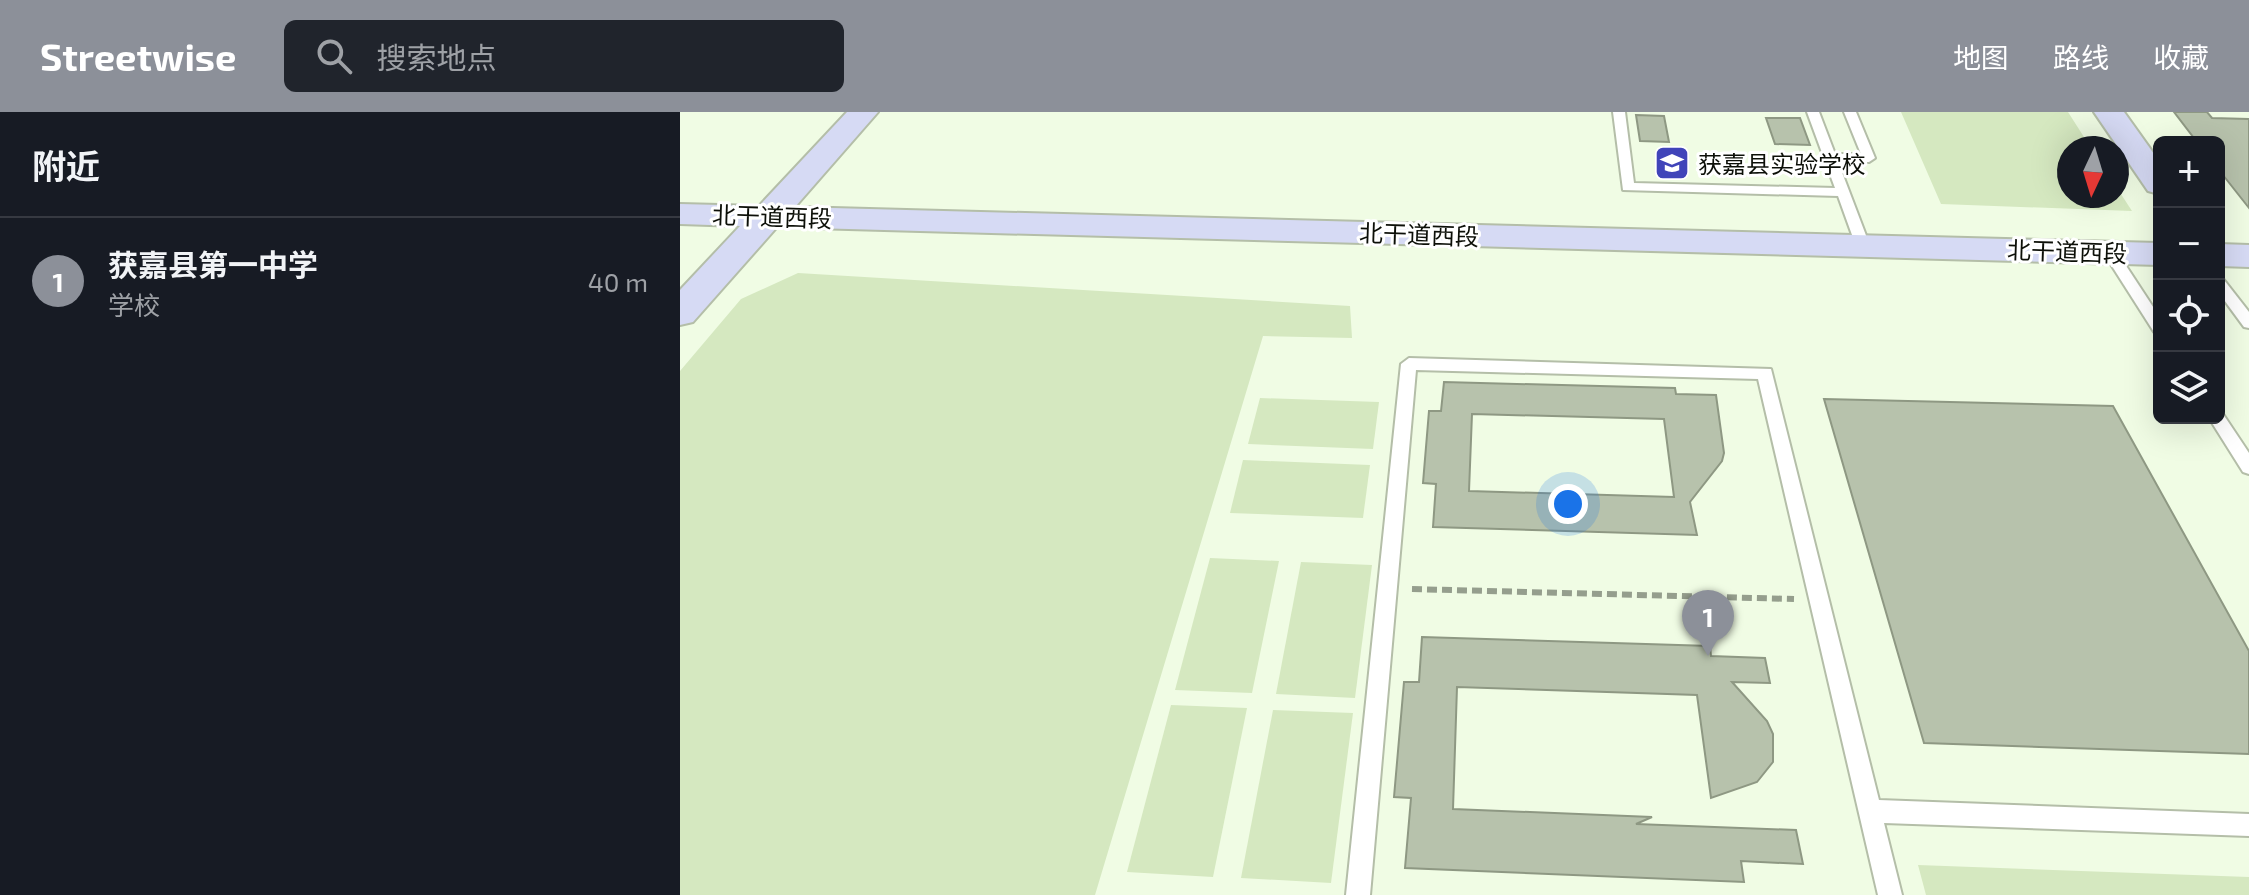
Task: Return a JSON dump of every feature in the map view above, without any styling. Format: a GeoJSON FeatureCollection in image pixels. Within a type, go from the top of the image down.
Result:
{"type":"FeatureCollection","features":[{"type":"Feature","properties":{"kind":"street"},"geometry":{"type":"LineString","coordinates":[[680,313],[834,112]]}},
{"type":"Feature","properties":{"kind":"street"},"geometry":{"type":"LineString","coordinates":[[680,274],[752,216],[863,112]]}},
{"type":"Feature","properties":{"kind":"street"},"geometry":{"type":"LineString","coordinates":[[2109,112],[2153,175]]}},
{"type":"Feature","properties":{"kind":"street","name":"北干道西段"},"geometry":{"type":"LineString","coordinates":[[680,214],[2153,254]]}},
{"type":"Feature","properties":{"kind":"street"},"geometry":{"type":"LineString","coordinates":[[2225,255],[2249,256]]}},
{"type":"Feature","properties":{"kind":"lane"},"geometry":{"type":"LineString","coordinates":[[1619,112],[1628,187],[1842,192]]}},
{"type":"Feature","properties":{"kind":"lane"},"geometry":{"type":"LineString","coordinates":[[1813,112],[1863,246]]}},
{"type":"Feature","properties":{"kind":"lane"},"geometry":{"type":"LineString","coordinates":[[1830,158],[1869,158],[1850,112]]}},
{"type":"Feature","properties":{"kind":"lane"},"geometry":{"type":"LineString","coordinates":[[2110,252],[2153,319]]}},
{"type":"Feature","properties":{"kind":"lane"},"geometry":{"type":"LineString","coordinates":[[2225,291],[2249,323]]}},
{"type":"Feature","properties":{"kind":"lane"},"geometry":{"type":"LineString","coordinates":[[1358,895],[1409,364],[1765,373],[1890,895]]}},
{"type":"Feature","properties":{"kind":"lane"},"geometry":{"type":"LineString","coordinates":[[2221,424],[2249,467]]}},
{"type":"Feature","properties":{"kind":"lane"},"geometry":{"type":"LineString","coordinates":[[1870,811],[2249,825]]}},
{"type":"Feature","properties":{"kind":"path"},"geometry":{"type":"LineString","coordinates":[[1388,588],[1819,599]]}},
{"type":"Feature","properties":{"kind":"green space"},"geometry":{"type":"Polygon","coordinates":[[[1901,112],[2068,112],[2083,136],[2057,136],[2057,208],[2129,206],[2132,211],[1941,204],[1901,112]]]}},
{"type":"Feature","properties":{"kind":"green space"},"geometry":{"type":"Polygon","coordinates":[[[798,273],[1350,306],[1352,338],[1263,336],[1095,895],[680,895],[680,371],[741,299],[798,273]]]}},
{"type":"Feature","properties":{"kind":"green space"},"geometry":{"type":"Polygon","coordinates":[[[1260,398],[1379,402],[1373,449],[1248,444],[1260,398]]]}},
{"type":"Feature","properties":{"kind":"green space"},"geometry":{"type":"Polygon","coordinates":[[[1243,460],[1370,465],[1363,518],[1230,513],[1243,460]]]}},
{"type":"Feature","properties":{"kind":"green space"},"geometry":{"type":"Polygon","coordinates":[[[1210,558],[1279,561],[1252,693],[1175,690],[1210,558]]]}},
{"type":"Feature","properties":{"kind":"green space"},"geometry":{"type":"Polygon","coordinates":[[[1301,562],[1372,565],[1355,698],[1276,694],[1301,562]]]}},
{"type":"Feature","properties":{"kind":"green space"},"geometry":{"type":"Polygon","coordinates":[[[1171,705],[1247,708],[1213,877],[1127,872],[1171,705]]]}},
{"type":"Feature","properties":{"kind":"green space"},"geometry":{"type":"Polygon","coordinates":[[[1273,710],[1353,713],[1331,883],[1241,878],[1273,710]]]}},
{"type":"Feature","properties":{"kind":"green space"},"geometry":{"type":"Polygon","coordinates":[[[1918,865],[2249,877],[2249,895],[1926,895],[1918,865]]]}},
{"type":"Feature","properties":{"kind":"building"},"geometry":{"type":"Polygon","coordinates":[[[2174,112],[2207,112],[2212,118],[2249,119],[2249,208],[2225,178],[2225,136],[2192,136],[2174,112]]]}},
{"type":"Feature","properties":{"kind":"building"},"geometry":{"type":"Polygon","coordinates":[[[1636,115],[1664,116],[1669,142],[1640,141],[1636,115]]]}},
{"type":"Feature","properties":{"kind":"building"},"geometry":{"type":"Polygon","coordinates":[[[1766,118],[1800,118],[1810,145],[1775,144],[1766,118]]]}},
{"type":"Feature","properties":{"kind":"building"},"geometry":{"type":"Polygon","coordinates":[[[1444,382],[1675,388],[1676,394],[1716,395],[1724,453],[1722,461],[1690,502],[1697,535],[1433,527],[1436,484],[1423,483],[1429,411],[1441,411],[1444,382]],[[1472,414],[1469,491],[1674,497],[1664,419],[1472,414]]]}},
{"type":"Feature","properties":{"kind":"building"},"geometry":{"type":"Polygon","coordinates":[[[1824,399],[2113,406],[2249,651],[2249,754],[1924,743],[1824,399]]]}},
{"type":"Feature","properties":{"kind":"building"},"geometry":{"type":"Polygon","coordinates":[[[1422,637],[1710,646],[1711,656],[1765,658],[1770,683],[1732,682],[1767,721],[1773,734],[1773,762],[1757,782],[1711,798],[1697,695],[1457,687],[1453,809],[1652,817],[1636,824],[1796,830],[1803,864],[1741,861],[1744,882],[1405,868],[1411,798],[1394,797],[1404,682],[1419,682],[1422,637]]]}},
{"type":"Feature","properties":{"kind":"place","name":"获嘉县实验学校"},"geometry":{"type":"Point","coordinates":[1672,163]}},
{"type":"Feature","properties":{"kind":"place","name":"获嘉县第一中学"},"geometry":{"type":"Point","coordinates":[1708,656]}}]}
